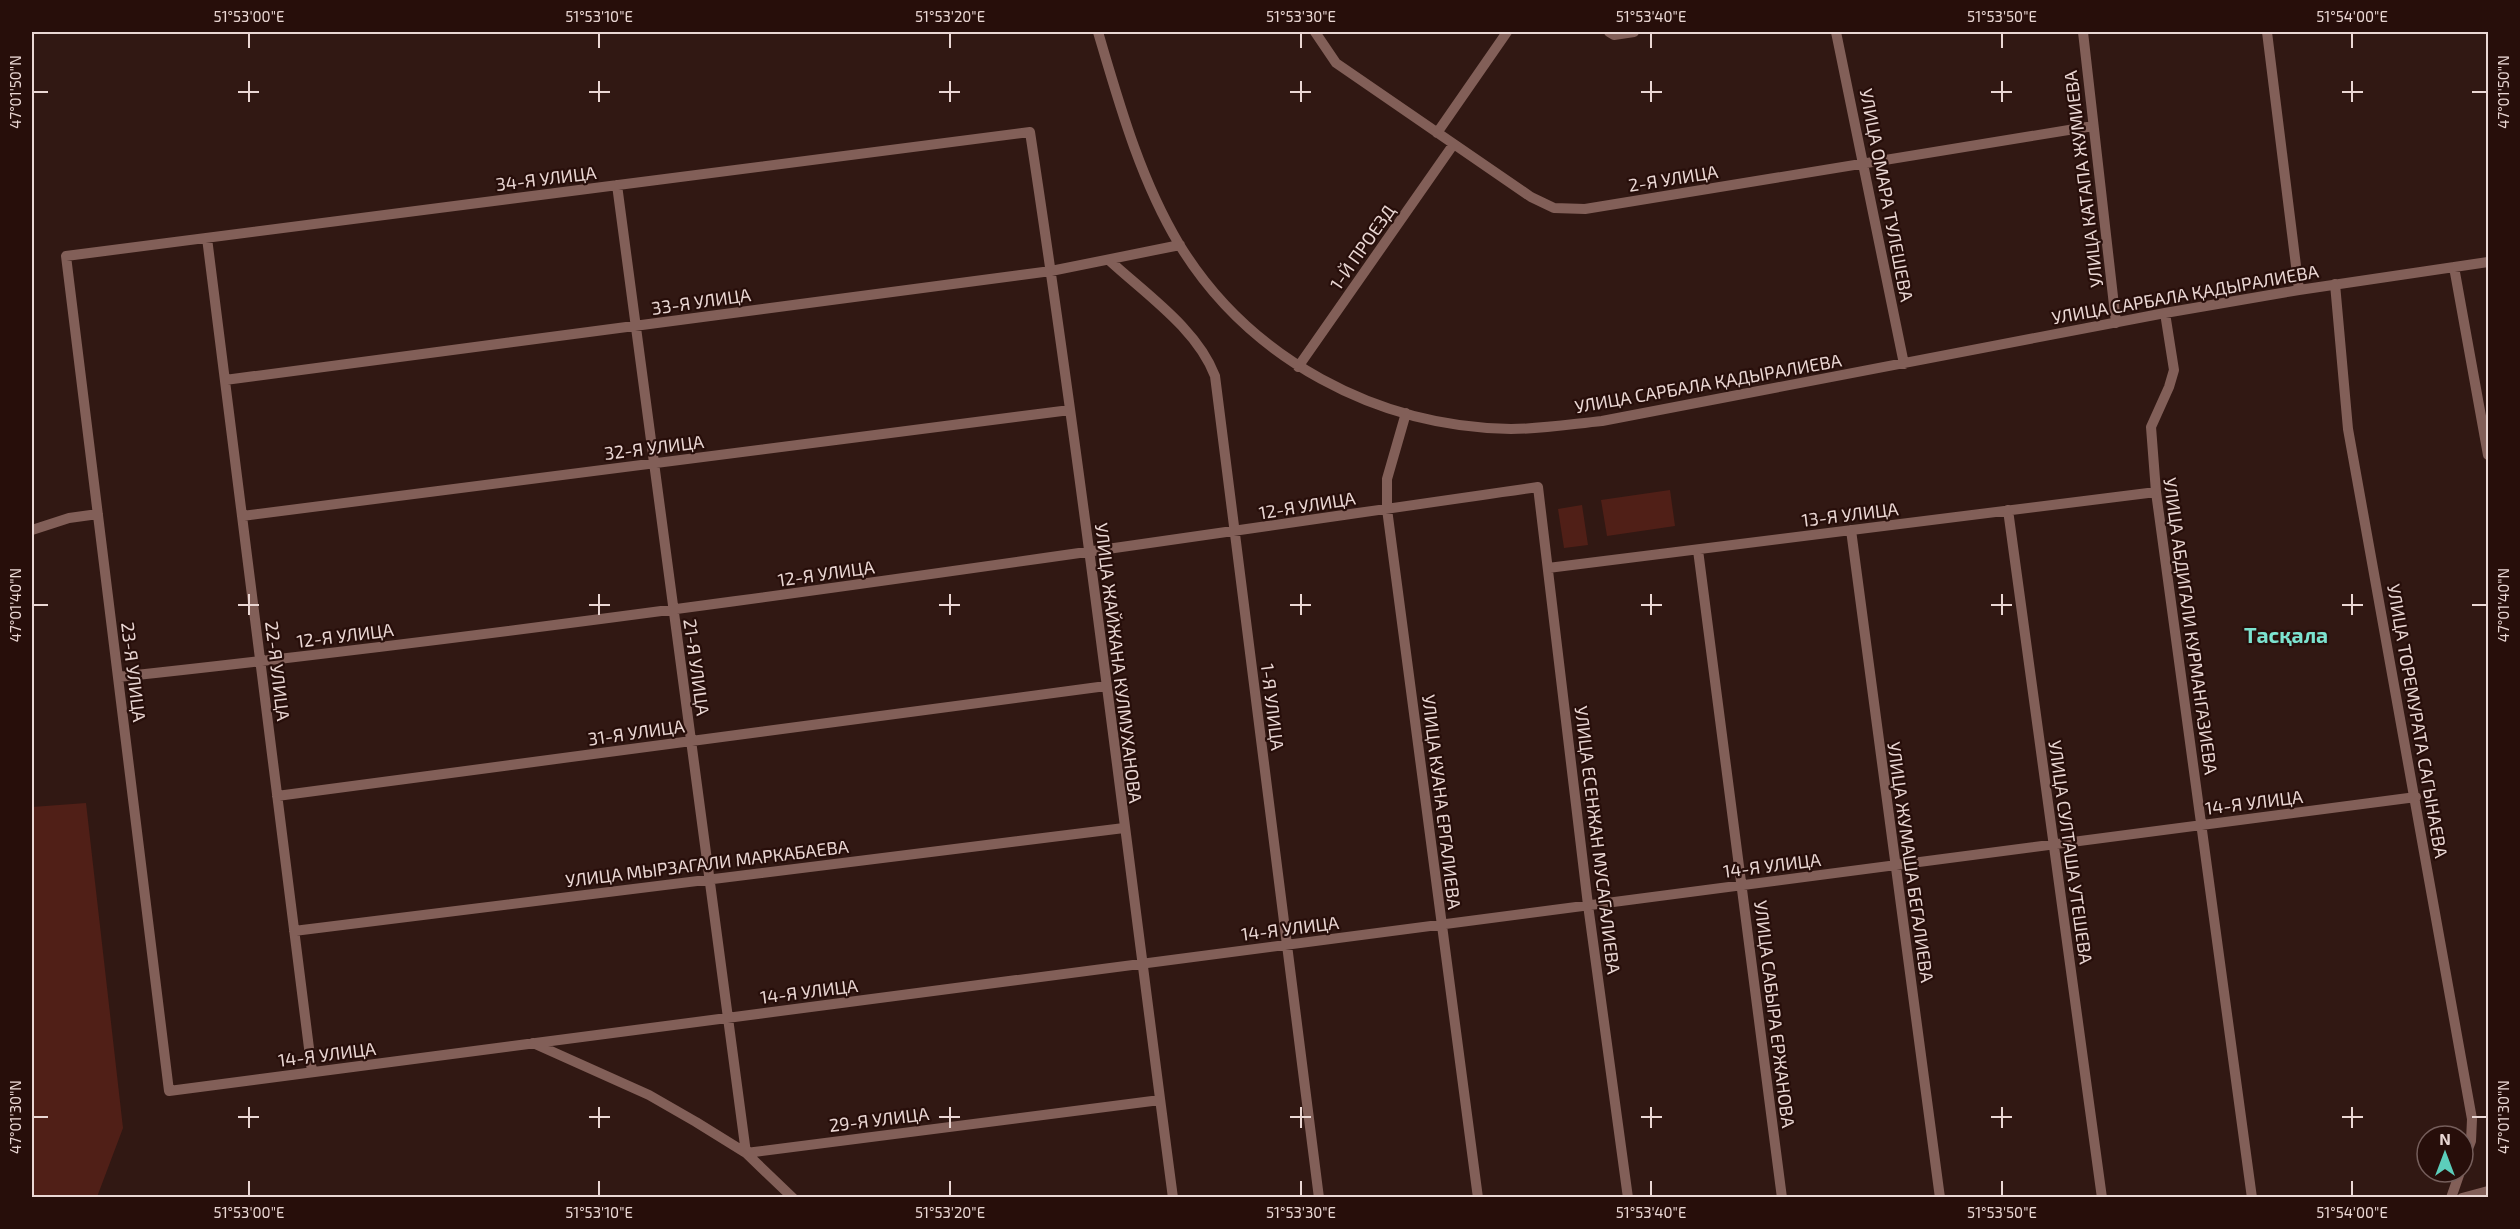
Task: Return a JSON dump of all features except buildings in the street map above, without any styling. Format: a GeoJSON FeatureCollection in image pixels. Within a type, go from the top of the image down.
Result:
{"type":"FeatureCollection","features":[{"type":"Feature","properties":{"kind":"street","name":"УЛИЦА САРБАЛА ҚАДЫРАЛИЕВА"},"geometry":{"type":"LineString","coordinates":[[1098,32],[1151,190],[1180,245],[1235,314],[1298,368],[1352,395],[1406,412],[1466,426],[1512,429],[1602,421],[2165,313],[2335,284],[2488,262]]}},
{"type":"Feature","properties":{"kind":"street","name":"2-Я УЛИЦА"},"geometry":{"type":"LineString","coordinates":[[1315,32],[1336,63],[1531,197],[1554,208],[1575,209],[2093,126]]}},
{"type":"Feature","properties":{"kind":"street"},"geometry":{"type":"LineString","coordinates":[[1437,133],[1507,32]]}},
{"type":"Feature","properties":{"kind":"street"},"geometry":{"type":"LineString","coordinates":[[1609,32],[1614,35],[1634,32]]}},
{"type":"Feature","properties":{"kind":"street","name":"УЛИЦА ОМАРА ТУЛЕШЕВА"},"geometry":{"type":"LineString","coordinates":[[1836,32],[1865,164],[1904,364]]}},
{"type":"Feature","properties":{"kind":"street","name":"УЛИЦА КАТАПА ЖУМИЕВА"},"geometry":{"type":"LineString","coordinates":[[2083,32],[2116,323]]}},
{"type":"Feature","properties":{"kind":"street"},"geometry":{"type":"LineString","coordinates":[[2267,32],[2299,290]]}},
{"type":"Feature","properties":{"kind":"street","name":"34-Я УЛИЦА"},"geometry":{"type":"LineString","coordinates":[[66,256],[1030,132]]}},
{"type":"Feature","properties":{"kind":"street","name":"УЛИЦА ЖАЙЖАНА КУЛМУХАНОВА"},"geometry":{"type":"LineString","coordinates":[[1030,132],[1070,410],[1173,1197]]}},
{"type":"Feature","properties":{"kind":"street","name":"1-Й ПРОЕЗД"},"geometry":{"type":"LineString","coordinates":[[1298,368],[1453,145]]}},
{"type":"Feature","properties":{"kind":"street","name":"21-Я УЛИЦА"},"geometry":{"type":"LineString","coordinates":[[617,185],[746,1153]]}},
{"type":"Feature","properties":{"kind":"street","name":"22-Я УЛИЦА"},"geometry":{"type":"LineString","coordinates":[[207,238],[312,1072]]}},
{"type":"Feature","properties":{"kind":"street","name":"33-Я УЛИЦА"},"geometry":{"type":"LineString","coordinates":[[225,380],[1051,271],[1110,261],[1180,245]]}},
{"type":"Feature","properties":{"kind":"street","name":"23-Я УЛИЦА"},"geometry":{"type":"LineString","coordinates":[[66,256],[169,1091]]}},
{"type":"Feature","properties":{"kind":"street","name":"1-Я УЛИЦА"},"geometry":{"type":"LineString","coordinates":[[1110,261],[1192,337],[1207,355],[1215,376],[1318,1197]]}},
{"type":"Feature","properties":{"kind":"street"},"geometry":{"type":"LineString","coordinates":[[2454,267],[2488,455]]}},
{"type":"Feature","properties":{"kind":"street","name":"УЛИЦА ТОРЕМУРАТА САГЫНАЕВА"},"geometry":{"type":"LineString","coordinates":[[2335,284],[2348,429],[2416,797],[2472,1124]]}},
{"type":"Feature","properties":{"kind":"street","name":"УЛИЦА АБДИГАЛИ КУРМАНГАЗИЕВА"},"geometry":{"type":"LineString","coordinates":[[2165,313],[2174,370],[2151,427],[2156,492],[2252,1197]]}},
{"type":"Feature","properties":{"kind":"street","name":"32-Я УЛИЦА"},"geometry":{"type":"LineString","coordinates":[[242,516],[1070,410]]}},
{"type":"Feature","properties":{"kind":"street","name":"УЛИЦА КУАНА ЕРГАЛИЕВА"},"geometry":{"type":"LineString","coordinates":[[1406,412],[1387,479],[1387,509],[1478,1197]]}},
{"type":"Feature","properties":{"kind":"street","name":"12-Я УЛИЦА"},"geometry":{"type":"LineString","coordinates":[[118,677],[260,662],[673,610],[1089,554],[1538,487]]}},
{"type":"Feature","properties":{"kind":"street","name":"УЛИЦА ЕСЕНЖАН МУСАГАЛИЕВА"},"geometry":{"type":"LineString","coordinates":[[1538,487],[1588,905],[1628,1197]]}},
{"type":"Feature","properties":{"kind":"street","name":"13-Я УЛИЦА"},"geometry":{"type":"LineString","coordinates":[[1548,568],[2156,492]]}},
{"type":"Feature","properties":{"kind":"street","name":"УЛИЦА СУЛТАША УТЕШЕВА"},"geometry":{"type":"LineString","coordinates":[[2008,510],[2102,1197]]}},
{"type":"Feature","properties":{"kind":"street"},"geometry":{"type":"LineString","coordinates":[[32,530],[69,518],[98,514]]}},
{"type":"Feature","properties":{"kind":"street","name":"УЛИЦА ЖУМАША БЕГАЛИЕВА"},"geometry":{"type":"LineString","coordinates":[[1851,530],[1894,866],[1940,1197]]}},
{"type":"Feature","properties":{"kind":"street","name":"УЛИЦА САБЫРА ЕРЖАНОВА"},"geometry":{"type":"LineString","coordinates":[[1698,549],[1782,1197]]}},
{"type":"Feature","properties":{"kind":"street","name":"31-Я УЛИЦА"},"geometry":{"type":"LineString","coordinates":[[277,796],[1106,686]]}},
{"type":"Feature","properties":{"kind":"street","name":"14-Я УЛИЦА"},"geometry":{"type":"LineString","coordinates":[[169,1091],[2416,797]]}},
{"type":"Feature","properties":{"kind":"street","name":"УЛИЦА МЫРЗАГАЛИ МАРКАБАЕВА"},"geometry":{"type":"LineString","coordinates":[[294,931],[1124,828]]}},
{"type":"Feature","properties":{"kind":"street"},"geometry":{"type":"LineString","coordinates":[[533,1043],[649,1095],[746,1153],[793,1197]]}},
{"type":"Feature","properties":{"kind":"street","name":"29-Я УЛИЦА"},"geometry":{"type":"LineString","coordinates":[[746,1153],[1160,1100]]}},
{"type":"Feature","properties":{"kind":"street"},"geometry":{"type":"LineString","coordinates":[[2462,1197],[2488,1191]]}},
{"type":"Feature","properties":{"kind":"shaded area"},"geometry":{"type":"Polygon","coordinates":[[[1670,490],[1675,526],[1607,536],[1601,500],[1670,490]]]}},
{"type":"Feature","properties":{"kind":"shaded area"},"geometry":{"type":"Polygon","coordinates":[[[1582,505],[1588,545],[1564,548],[1558,509],[1582,505]]]}},
{"type":"Feature","properties":{"kind":"shaded area"},"geometry":{"type":"Polygon","coordinates":[[[86,803],[123,1128],[97,1197],[32,1197],[32,807],[86,803]]]}},
{"type":"Feature","properties":{"kind":"district","name":"Тасқала"},"geometry":{"type":"Point","coordinates":[2286,634]}}]}
